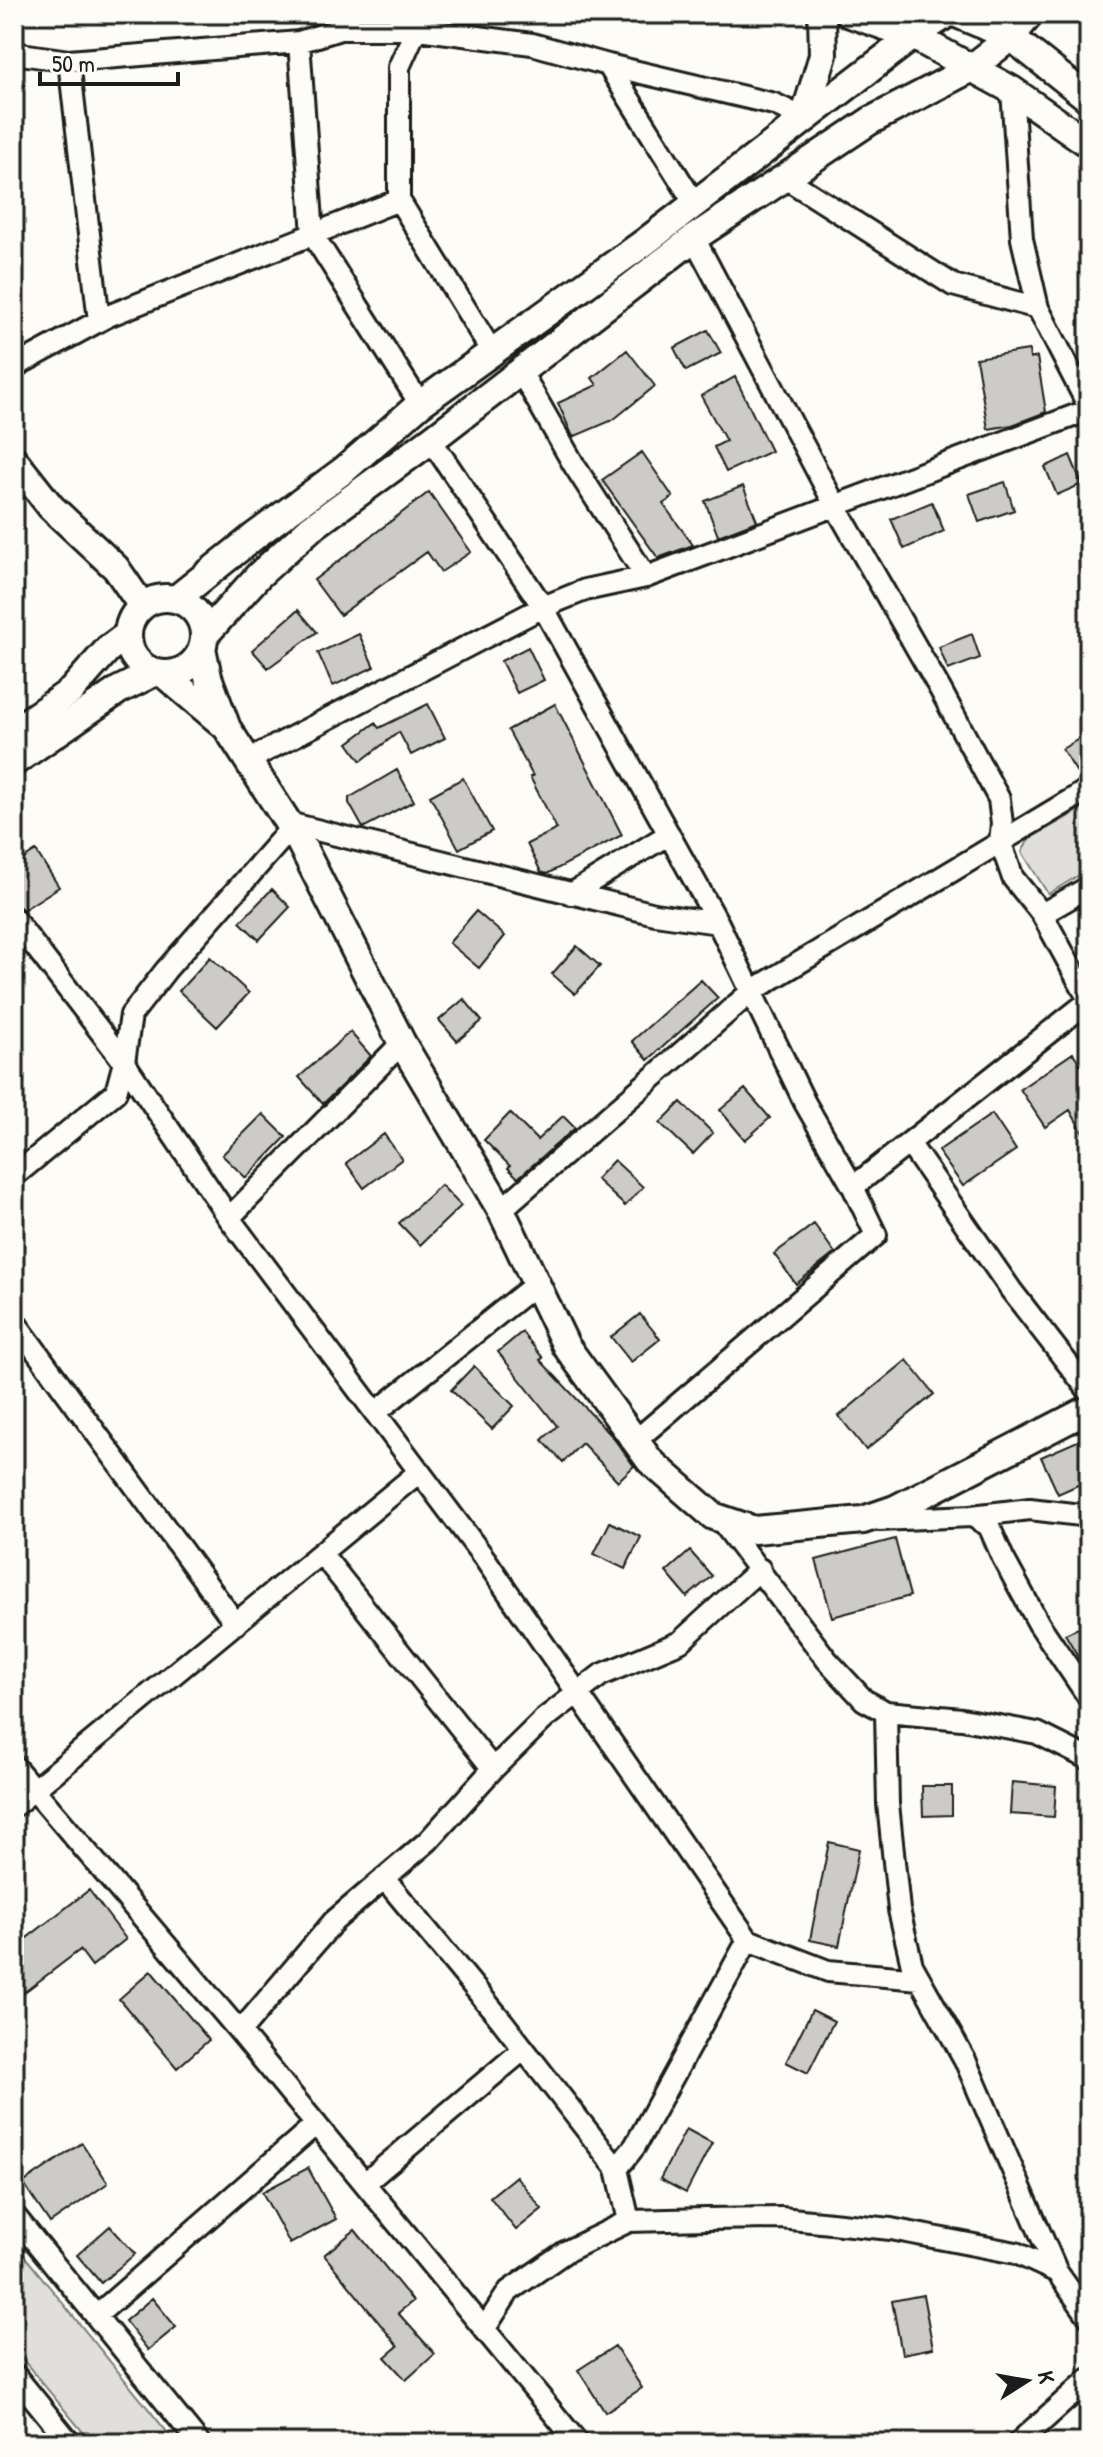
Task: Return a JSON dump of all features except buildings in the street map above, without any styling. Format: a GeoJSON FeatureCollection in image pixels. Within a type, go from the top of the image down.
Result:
{"type":"FeatureCollection","features":[{"type":"Feature","properties":{"kind":"street"},"geometry":{"type":"LineString","coordinates":[[804,118],[823,55],[822,14]]}},
{"type":"Feature","properties":{"kind":"street"},"geometry":{"type":"LineString","coordinates":[[850,14],[913,36],[1012,90],[1089,144]]}},
{"type":"Feature","properties":{"kind":"street"},"geometry":{"type":"LineString","coordinates":[[176,599],[344,470],[420,404],[695,204],[804,118],[947,14]]}},
{"type":"Feature","properties":{"kind":"street"},"geometry":{"type":"LineString","coordinates":[[957,14],[1011,37],[1089,99]]}},
{"type":"Feature","properties":{"kind":"street"},"geometry":{"type":"LineString","coordinates":[[14,762],[119,690],[159,674],[177,673],[188,668],[197,659],[203,642],[259,575],[311,528],[694,238],[870,121],[970,69],[1011,37],[1030,14]]}},
{"type":"Feature","properties":{"kind":"street"},"geometry":{"type":"LineString","coordinates":[[14,53],[69,61],[299,42],[340,29],[421,22],[532,44],[774,104],[804,118]]}},
{"type":"Feature","properties":{"kind":"street"},"geometry":{"type":"LineString","coordinates":[[421,22],[399,67],[399,200],[492,352]]}},
{"type":"Feature","properties":{"kind":"street"},"geometry":{"type":"LineString","coordinates":[[299,42],[313,235],[420,404]]}},
{"type":"Feature","properties":{"kind":"street"},"geometry":{"type":"LineString","coordinates":[[69,61],[99,321]]}},
{"type":"Feature","properties":{"kind":"street"},"geometry":{"type":"LineString","coordinates":[[608,65],[695,204]]}},
{"type":"Feature","properties":{"kind":"street"},"geometry":{"type":"LineString","coordinates":[[248,760],[543,607],[585,590],[646,577],[1089,408],[1038,308],[1022,239],[1012,90]]}},
{"type":"Feature","properties":{"kind":"street"},"geometry":{"type":"LineString","coordinates":[[784,177],[953,285],[1038,308]]}},
{"type":"Feature","properties":{"kind":"street"},"geometry":{"type":"LineString","coordinates":[[14,367],[99,321],[399,200]]}},
{"type":"Feature","properties":{"kind":"street"},"geometry":{"type":"LineString","coordinates":[[694,238],[836,507],[999,799],[1002,824],[1000,841],[1013,878],[1042,914],[1089,1000],[853,1187]]}},
{"type":"Feature","properties":{"kind":"street"},"geometry":{"type":"LineString","coordinates":[[521,372],[574,465],[646,577]]}},
{"type":"Feature","properties":{"kind":"street"},"geometry":{"type":"LineString","coordinates":[[431,440],[543,607],[718,923],[805,1103],[853,1187],[876,1235],[635,1441]]}},
{"type":"Feature","properties":{"kind":"street"},"geometry":{"type":"LineString","coordinates":[[14,460],[51,507],[116,568],[142,606]]}},
{"type":"Feature","properties":{"kind":"street"},"geometry":{"type":"LineString","coordinates":[[227,728],[134,658],[127,635],[129,624],[142,606],[164,598],[176,599],[196,613],[208,677],[227,728],[290,825],[402,1043],[501,1210],[566,1346],[650,1461],[713,1516],[754,1530],[863,1520],[972,1516],[1030,1509],[1089,1516]]}},
{"type":"Feature","properties":{"kind":"street"},"geometry":{"type":"LineString","coordinates":[[14,731],[71,691],[108,649],[127,635]]}},
{"type":"Feature","properties":{"kind":"street"},"geometry":{"type":"LineString","coordinates":[[501,1210],[752,991],[1089,789]]}},
{"type":"Feature","properties":{"kind":"street"},"geometry":{"type":"LineString","coordinates":[[290,825],[655,914],[718,923]]}},
{"type":"Feature","properties":{"kind":"street"},"geometry":{"type":"LineString","coordinates":[[14,1176],[116,1092],[131,1015],[290,825]]}},
{"type":"Feature","properties":{"kind":"street"},"geometry":{"type":"LineString","coordinates":[[571,894],[669,834]]}},
{"type":"Feature","properties":{"kind":"street"},"geometry":{"type":"LineString","coordinates":[[1042,914],[1089,887]]}},
{"type":"Feature","properties":{"kind":"street"},"geometry":{"type":"LineString","coordinates":[[14,919],[124,1062],[229,1218],[485,1559],[748,1940],[828,1971],[920,1979]]}},
{"type":"Feature","properties":{"kind":"street"},"geometry":{"type":"LineString","coordinates":[[229,1218],[402,1043]]}},
{"type":"Feature","properties":{"kind":"street"},"geometry":{"type":"LineString","coordinates":[[909,1143],[1011,1290],[1089,1391]]}},
{"type":"Feature","properties":{"kind":"street"},"geometry":{"type":"LineString","coordinates":[[375,1413],[536,1284]]}},
{"type":"Feature","properties":{"kind":"street"},"geometry":{"type":"LineString","coordinates":[[14,1321],[236,1624]]}},
{"type":"Feature","properties":{"kind":"street"},"geometry":{"type":"LineString","coordinates":[[863,1520],[895,1509],[1089,1409]]}},
{"type":"Feature","properties":{"kind":"street"},"geometry":{"type":"LineString","coordinates":[[14,1806],[419,1472]]}},
{"type":"Feature","properties":{"kind":"street"},"geometry":{"type":"LineString","coordinates":[[972,1516],[989,1526],[1039,1624],[1089,1698]]}},
{"type":"Feature","properties":{"kind":"street"},"geometry":{"type":"LineString","coordinates":[[720,1519],[827,1660],[864,1700],[886,1712],[962,1719],[1037,1733],[1089,1759]]}},
{"type":"Feature","properties":{"kind":"street"},"geometry":{"type":"LineString","coordinates":[[321,1553],[493,1769]]}},
{"type":"Feature","properties":{"kind":"street"},"geometry":{"type":"LineString","coordinates":[[240,2032],[334,1921],[428,1841],[493,1769],[544,1719],[601,1675],[680,1642],[760,1569]]}},
{"type":"Feature","properties":{"kind":"street"},"geometry":{"type":"LineString","coordinates":[[886,1712],[888,1804],[899,1910],[912,1965],[965,2060],[1057,2272],[1089,2317]]}},
{"type":"Feature","properties":{"kind":"street"},"geometry":{"type":"LineString","coordinates":[[14,1766],[240,2032],[578,2443]]}},
{"type":"Feature","properties":{"kind":"street"},"geometry":{"type":"LineString","coordinates":[[384,1878],[524,2049],[617,2169],[629,2221]]}},
{"type":"Feature","properties":{"kind":"street"},"geometry":{"type":"LineString","coordinates":[[617,2169],[635,2146],[748,1940]]}},
{"type":"Feature","properties":{"kind":"street"},"geometry":{"type":"LineString","coordinates":[[365,2183],[524,2049]]}},
{"type":"Feature","properties":{"kind":"street"},"geometry":{"type":"LineString","coordinates":[[97,2315],[316,2124]]}},
{"type":"Feature","properties":{"kind":"street"},"geometry":{"type":"LineString","coordinates":[[14,2215],[199,2443]]}},
{"type":"Feature","properties":{"kind":"street"},"geometry":{"type":"LineString","coordinates":[[485,2328],[509,2291],[565,2252],[629,2221],[781,2218],[891,2229],[1016,2253],[1057,2272]]}},
{"type":"Feature","properties":{"kind":"street"},"geometry":{"type":"LineString","coordinates":[[14,2374],[70,2443]]}},
{"type":"Feature","properties":{"kind":"street"},"geometry":{"type":"LineString","coordinates":[[1018,2443],[1089,2379]]}},
{"type":"Feature","properties":{"kind":"shaded area"},"geometry":{"type":"Polygon","coordinates":[[[1089,805],[1089,869],[1048,894],[1022,852],[1029,839],[1089,805]]]}},
{"type":"Feature","properties":{"kind":"shaded area"},"geometry":{"type":"Polygon","coordinates":[[[14,2243],[176,2443],[92,2443],[14,2349],[14,2243]]]}}]}
